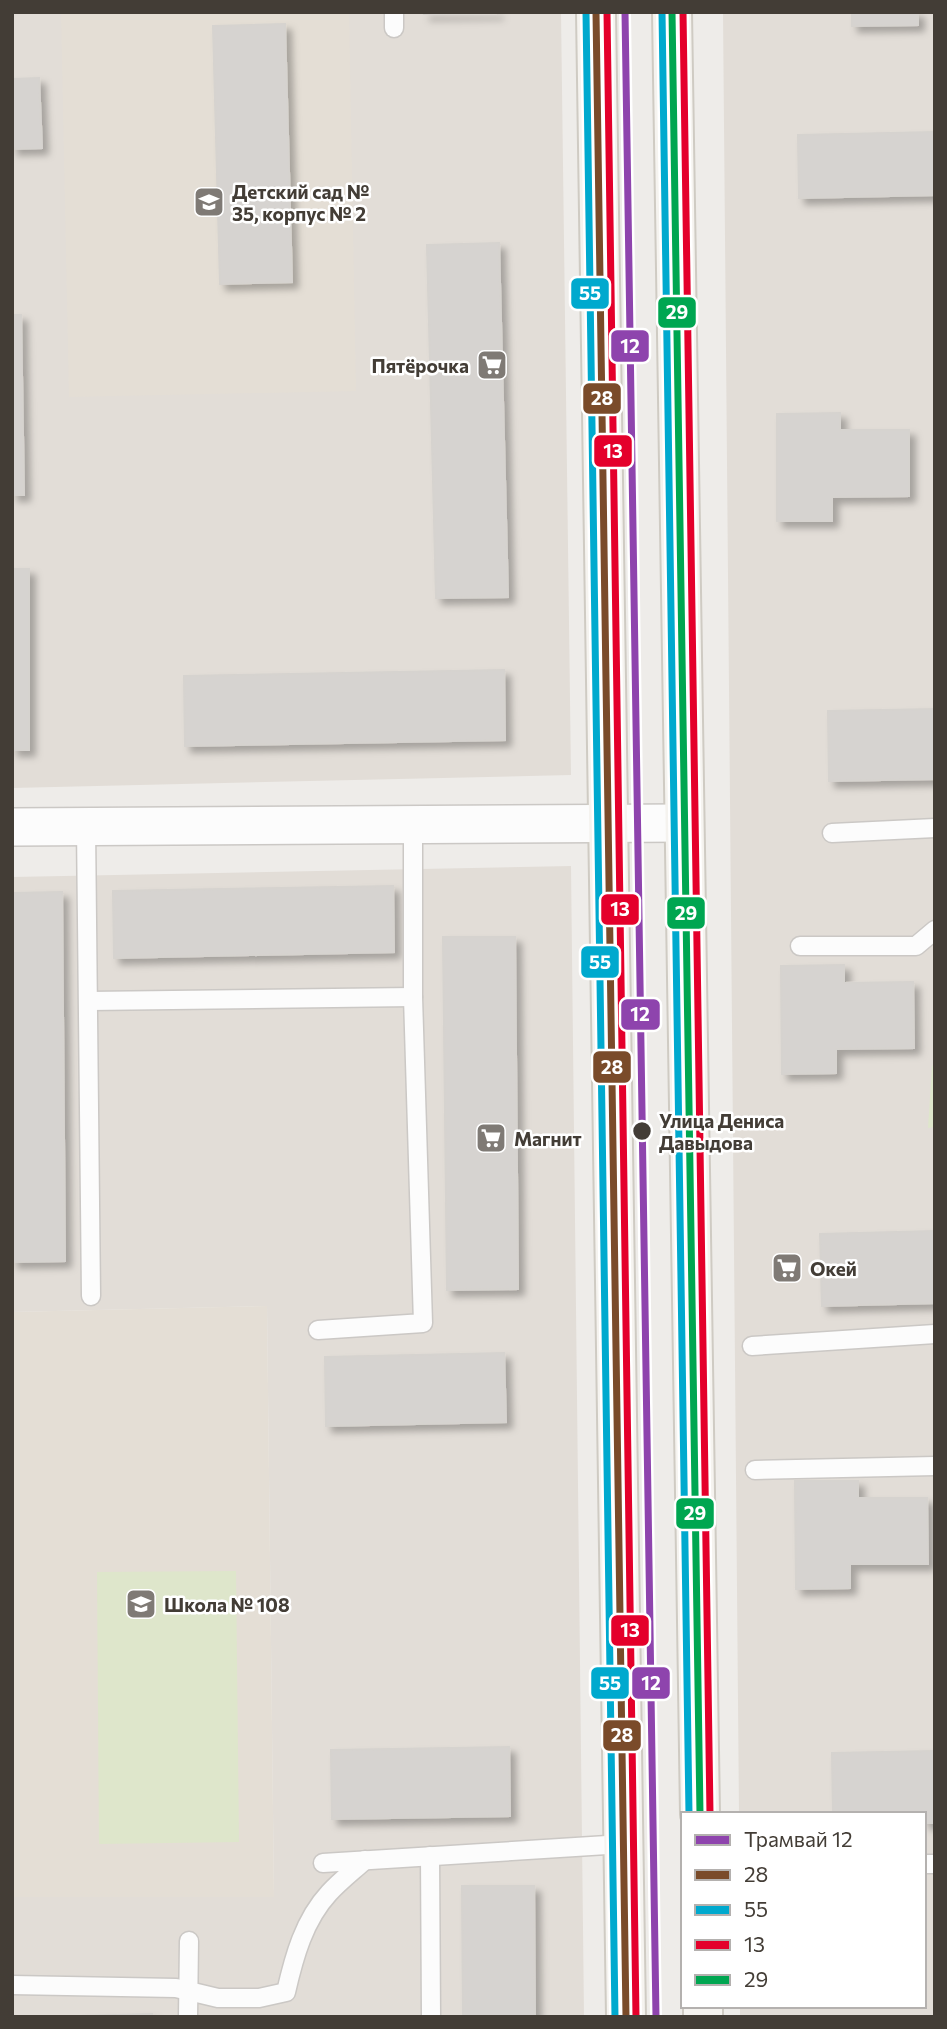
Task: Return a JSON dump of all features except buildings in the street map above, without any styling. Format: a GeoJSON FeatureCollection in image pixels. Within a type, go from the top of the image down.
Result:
{"type":"FeatureCollection","features":[{"type":"Feature","properties":{"kind":"main road"},"geometry":{"type":"LineString","coordinates":[[596,12],[626,2017]]}},
{"type":"Feature","properties":{"kind":"main road"},"geometry":{"type":"LineString","coordinates":[[672,12],[700,1812]]}},
{"type":"Feature","properties":{"kind":"street"},"geometry":{"type":"LineString","coordinates":[[12,827],[684,823]]}},
{"type":"Feature","properties":{"kind":"lane"},"geometry":{"type":"LineString","coordinates":[[318,1330],[423,1323],[413,997],[413,825]]}},
{"type":"Feature","properties":{"kind":"lane"},"geometry":{"type":"LineString","coordinates":[[86,827],[91,1296]]}},
{"type":"Feature","properties":{"kind":"lane"},"geometry":{"type":"LineString","coordinates":[[832,834],[935,828]]}},
{"type":"Feature","properties":{"kind":"lane"},"geometry":{"type":"LineString","coordinates":[[800,946],[916,946],[935,930]]}},
{"type":"Feature","properties":{"kind":"lane"},"geometry":{"type":"LineString","coordinates":[[89,1001],[413,997]]}},
{"type":"Feature","properties":{"kind":"lane"},"geometry":{"type":"LineString","coordinates":[[752,1346],[935,1334]]}},
{"type":"Feature","properties":{"kind":"lane"},"geometry":{"type":"LineString","coordinates":[[755,1470],[935,1466]]}},
{"type":"Feature","properties":{"kind":"lane"},"geometry":{"type":"LineString","coordinates":[[323,1863],[624,1844]]}},
{"type":"Feature","properties":{"kind":"lane"},"geometry":{"type":"LineString","coordinates":[[430,1856],[431,2017]]}},
{"type":"Feature","properties":{"kind":"lane"},"geometry":{"type":"LineString","coordinates":[[12,1985],[176,1988],[218,1998],[259,1998],[286,1992],[306,1926],[327,1895],[365,1860]]}},
{"type":"Feature","properties":{"kind":"lane"},"geometry":{"type":"LineString","coordinates":[[188,2017],[189,1941]]}},
{"type":"Feature","properties":{"kind":"shaded area"},"geometry":{"type":"Polygon","coordinates":[[[12,12],[561,12],[571,775],[12,788],[12,12]]]}},
{"type":"Feature","properties":{"kind":"shaded area","name":"Детский сад № 35, корпус № 2"},"geometry":{"type":"Polygon","coordinates":[[[61,12],[349,12],[356,391],[69,397],[61,12]]]}},
{"type":"Feature","properties":{"kind":"shaded area"},"geometry":{"type":"Polygon","coordinates":[[[723,12],[935,12],[935,2017],[740,2017],[740,2008],[926,2008],[926,1812],[739,1812],[723,12]]]}},
{"type":"Feature","properties":{"kind":"shaded area"},"geometry":{"type":"Polygon","coordinates":[[[571,866],[584,2017],[12,2017],[12,1897],[274,1896],[267,1306],[12,1312],[12,877],[571,866]]]}},
{"type":"Feature","properties":{"kind":"shaded area","name":"Школа № 108"},"geometry":{"type":"Polygon","coordinates":[[[267,1306],[274,1897],[12,1897],[12,1312],[267,1306]]]}},
{"type":"Feature","properties":{"kind":"green space"},"geometry":{"type":"Polygon","coordinates":[[[935,1061],[935,1127],[928,1128],[932,1067],[935,1061]]]}},
{"type":"Feature","properties":{"kind":"green space"},"geometry":{"type":"Polygon","coordinates":[[[236,1571],[239,1842],[99,1844],[97,1572],[236,1571]]]}},
{"type":"Feature","properties":{"kind":"tram line","name":"12"},"geometry":{"type":"LineString","coordinates":[[625,12],[656,2017]]}},
{"type":"Feature","properties":{"kind":"transit line","name":"55"},"geometry":{"type":"LineString","coordinates":[[586,12],[615,2017]]}},
{"type":"Feature","properties":{"kind":"transit line","name":"28"},"geometry":{"type":"LineString","coordinates":[[596,12],[626,2017]]}},
{"type":"Feature","properties":{"kind":"transit line","name":"13"},"geometry":{"type":"LineString","coordinates":[[607,12],[636,2017]]}},
{"type":"Feature","properties":{"kind":"transit line","name":"55"},"geometry":{"type":"LineString","coordinates":[[662,12],[689,1812]]}},
{"type":"Feature","properties":{"kind":"transit line","name":"29"},"geometry":{"type":"LineString","coordinates":[[672,12],[700,1812]]}},
{"type":"Feature","properties":{"kind":"transit line","name":"13"},"geometry":{"type":"LineString","coordinates":[[683,12],[710,1812]]}},
{"type":"Feature","properties":{"kind":"place","name":"Детский сад № 35, корпус № 2"},"geometry":{"type":"Point","coordinates":[209,202]}},
{"type":"Feature","properties":{"kind":"place","name":"Пятёрочка"},"geometry":{"type":"Point","coordinates":[492,365]}},
{"type":"Feature","properties":{"kind":"place","name":"Улица Дениса Давыдова"},"geometry":{"type":"Point","coordinates":[642,1131]}},
{"type":"Feature","properties":{"kind":"place","name":"Магнит"},"geometry":{"type":"Point","coordinates":[491,1138]}},
{"type":"Feature","properties":{"kind":"place","name":"Окей"},"geometry":{"type":"Point","coordinates":[787,1268]}},
{"type":"Feature","properties":{"kind":"place","name":"Школа № 108"},"geometry":{"type":"Point","coordinates":[141,1604]}}]}
